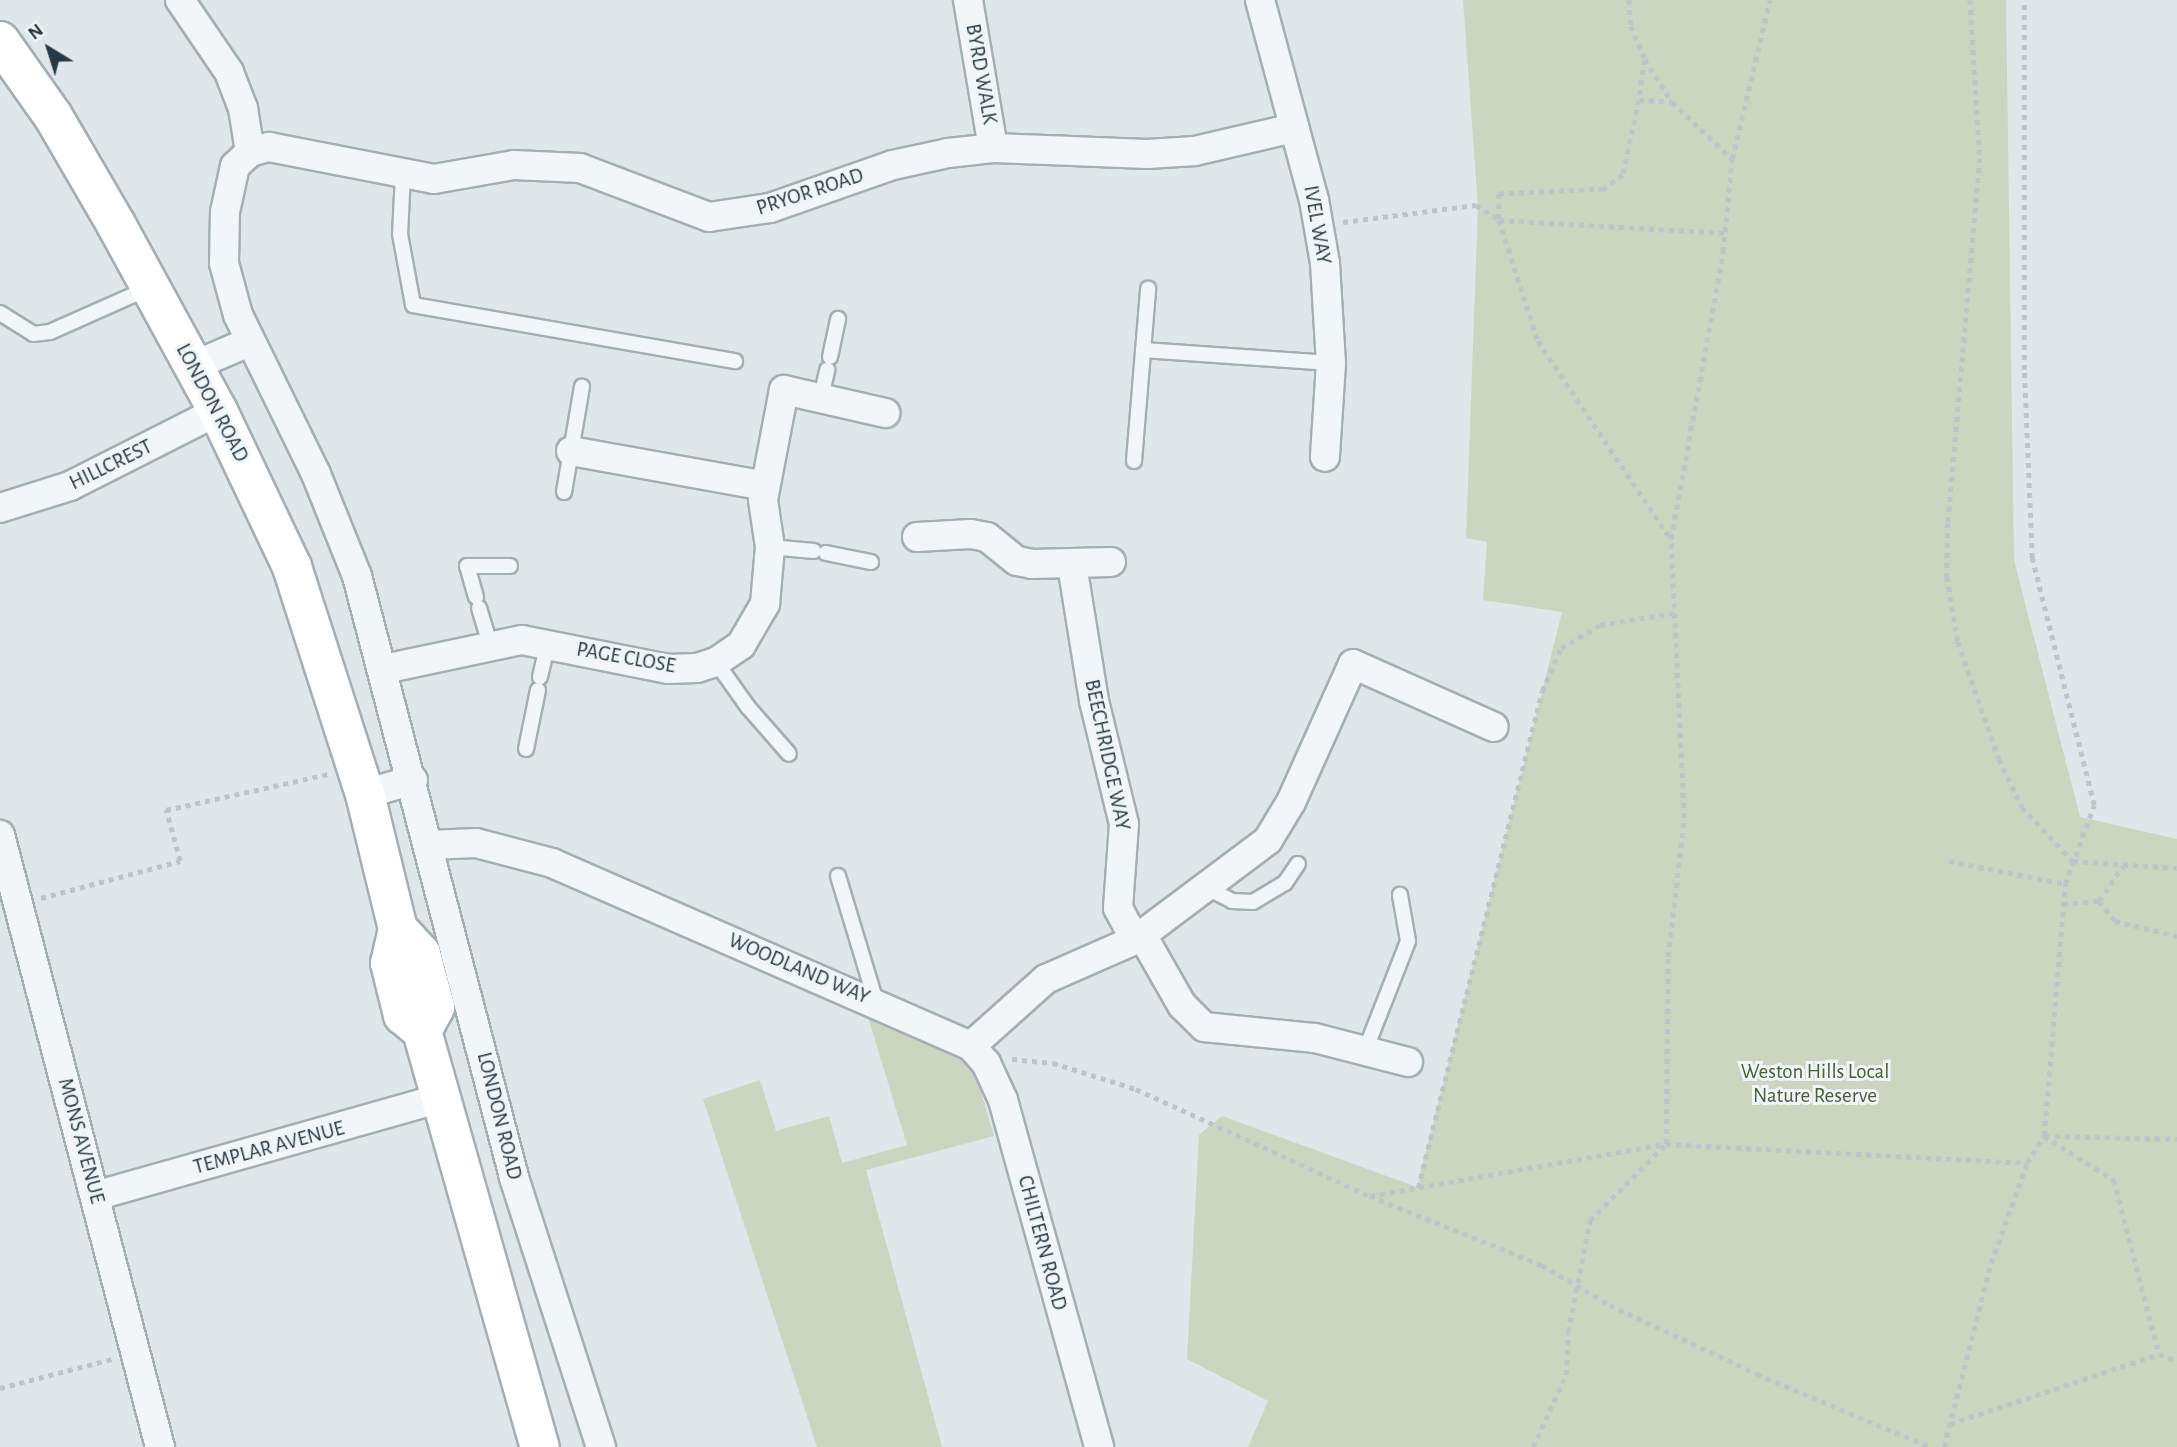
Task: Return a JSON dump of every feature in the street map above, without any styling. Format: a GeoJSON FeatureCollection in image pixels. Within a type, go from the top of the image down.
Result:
{"type":"FeatureCollection","features":[{"type":"Feature","properties":{"kind":"main road","name":"LONDON ROAD"},"geometry":{"type":"LineString","coordinates":[[0,41],[53,116],[151,287],[218,411],[292,567],[361,776],[398,929],[390,963],[403,1015],[422,1031],[540,1447]]}},
{"type":"Feature","properties":{"kind":"street"},"geometry":{"type":"LineString","coordinates":[[180,0],[229,72],[243,108],[250,152]]}},
{"type":"Feature","properties":{"kind":"street","name":"BYRD WALK"},"geometry":{"type":"LineString","coordinates":[[968,0],[993,148]]}},
{"type":"Feature","properties":{"kind":"street","name":"IVEL WAY"},"geometry":{"type":"LineString","coordinates":[[1261,0],[1318,226],[1329,299],[1331,363],[1325,457]]}},
{"type":"Feature","properties":{"kind":"street","name":"PRYOR ROAD"},"geometry":{"type":"LineString","coordinates":[[250,152],[290,149],[403,174],[444,178],[514,165],[580,168],[709,217],[734,216],[892,165],[993,148],[1147,154],[1195,151],[1294,128]]}},
{"type":"Feature","properties":{"kind":"street","name":"LONDON ROAD"},"geometry":{"type":"LineString","coordinates":[[250,152],[235,166],[231,179],[224,263],[250,342],[339,526],[384,669],[514,1177],[601,1447]]}},
{"type":"Feature","properties":{"kind":"street"},"geometry":{"type":"LineString","coordinates":[[193,366],[250,342]]}},
{"type":"Feature","properties":{"kind":"street","name":"PAGE CLOSE"},"geometry":{"type":"LineString","coordinates":[[384,669],[490,644],[522,640],[548,643],[668,669],[697,668],[716,662],[741,645],[759,620],[767,588],[770,547],[764,512],[765,486],[784,390],[826,375],[886,412]]}},
{"type":"Feature","properties":{"kind":"street","name":"HILLCREST"},"geometry":{"type":"LineString","coordinates":[[0,508],[70,486],[218,411]]}},
{"type":"Feature","properties":{"kind":"street"},"geometry":{"type":"LineString","coordinates":[[571,451],[765,486]]}},
{"type":"Feature","properties":{"kind":"street"},"geometry":{"type":"LineString","coordinates":[[917,537],[971,534],[987,537],[1017,561],[1072,565],[1111,562]]}},
{"type":"Feature","properties":{"kind":"street","name":"BEECHRIDGE WAY"},"geometry":{"type":"LineString","coordinates":[[1072,565],[1094,701],[1124,824],[1118,908],[1138,937]]}},
{"type":"Feature","properties":{"kind":"street"},"geometry":{"type":"LineString","coordinates":[[978,1055],[1046,979],[1138,937],[1256,851],[1281,821],[1353,664],[1494,727]]}},
{"type":"Feature","properties":{"kind":"street"},"geometry":{"type":"LineString","coordinates":[[361,776],[413,779]]}},
{"type":"Feature","properties":{"kind":"street","name":"MONS AVENUE"},"geometry":{"type":"LineString","coordinates":[[0,835],[160,1447]]}},
{"type":"Feature","properties":{"kind":"street","name":"WOODLAND WAY"},"geometry":{"type":"LineString","coordinates":[[429,845],[476,843],[552,863],[876,1003],[978,1055]]}},
{"type":"Feature","properties":{"kind":"street"},"geometry":{"type":"LineString","coordinates":[[1138,937],[1182,1005],[1204,1027],[1315,1038],[1408,1062]]}},
{"type":"Feature","properties":{"kind":"street","name":"CHILTERN ROAD"},"geometry":{"type":"LineString","coordinates":[[978,1055],[1003,1100],[1099,1447]]}},
{"type":"Feature","properties":{"kind":"street","name":"TEMPLAR AVENUE"},"geometry":{"type":"LineString","coordinates":[[96,1196],[442,1098]]}},
{"type":"Feature","properties":{"kind":"lane"},"geometry":{"type":"LineString","coordinates":[[403,174],[400,234],[413,304],[735,361]]}},
{"type":"Feature","properties":{"kind":"lane"},"geometry":{"type":"LineString","coordinates":[[0,313],[33,334],[50,332],[151,287]]}},
{"type":"Feature","properties":{"kind":"lane"},"geometry":{"type":"LineString","coordinates":[[1134,461],[1148,289]]}},
{"type":"Feature","properties":{"kind":"lane"},"geometry":{"type":"LineString","coordinates":[[826,375],[838,319]]}},
{"type":"Feature","properties":{"kind":"lane"},"geometry":{"type":"LineString","coordinates":[[1143,350],[1331,363]]}},
{"type":"Feature","properties":{"kind":"lane"},"geometry":{"type":"LineString","coordinates":[[564,492],[582,387]]}},
{"type":"Feature","properties":{"kind":"lane"},"geometry":{"type":"LineString","coordinates":[[770,547],[820,552],[872,562]]}},
{"type":"Feature","properties":{"kind":"lane"},"geometry":{"type":"LineString","coordinates":[[490,644],[467,566],[510,566]]}},
{"type":"Feature","properties":{"kind":"lane"},"geometry":{"type":"LineString","coordinates":[[526,749],[548,643]]}},
{"type":"Feature","properties":{"kind":"lane"},"geometry":{"type":"LineString","coordinates":[[716,662],[789,754]]}},
{"type":"Feature","properties":{"kind":"lane"},"geometry":{"type":"LineString","coordinates":[[1205,887],[1232,901],[1253,902],[1285,883],[1298,864]]}},
{"type":"Feature","properties":{"kind":"lane"},"geometry":{"type":"LineString","coordinates":[[838,876],[876,1003]]}},
{"type":"Feature","properties":{"kind":"lane"},"geometry":{"type":"LineString","coordinates":[[1365,1051],[1408,941],[1400,895]]}},
{"type":"Feature","properties":{"kind":"path"},"geometry":{"type":"LineString","coordinates":[[1629,0],[1631,26],[1645,59],[1672,102],[1732,159]]}},
{"type":"Feature","properties":{"kind":"path"},"geometry":{"type":"LineString","coordinates":[[1533,1447],[1566,1375],[1576,1283],[1590,1220],[1666,1144],[1668,957],[1684,818],[1671,539],[1725,233],[1732,159],[1770,0]]}},
{"type":"Feature","properties":{"kind":"path"},"geometry":{"type":"LineString","coordinates":[[1970,0],[1980,158],[1947,577],[1958,642],[1998,759],[2022,807],[2073,861],[2177,868]]}},
{"type":"Feature","properties":{"kind":"path"},"geometry":{"type":"LineString","coordinates":[[1944,1447],[1992,1263],[2027,1164],[2044,1136],[2065,884],[2094,805],[2032,558],[2024,370],[2024,0]]}},
{"type":"Feature","properties":{"kind":"path"},"geometry":{"type":"LineString","coordinates":[[1645,59],[1622,176],[1604,189],[1499,194],[1499,220],[1538,341],[1671,539]]}},
{"type":"Feature","properties":{"kind":"path"},"geometry":{"type":"LineString","coordinates":[[1639,100],[1672,102]]}},
{"type":"Feature","properties":{"kind":"path"},"geometry":{"type":"LineString","coordinates":[[1318,226],[1476,205],[1499,220],[1725,233]]}},
{"type":"Feature","properties":{"kind":"path"},"geometry":{"type":"LineString","coordinates":[[1418,1188],[1542,691],[1561,648],[1600,625],[1674,613]]}},
{"type":"Feature","properties":{"kind":"path"},"geometry":{"type":"LineString","coordinates":[[19,904],[180,861],[166,810],[329,774],[361,776]]}},
{"type":"Feature","properties":{"kind":"path"},"geometry":{"type":"LineString","coordinates":[[1949,861],[2065,884]]}},
{"type":"Feature","properties":{"kind":"path"},"geometry":{"type":"LineString","coordinates":[[2099,901],[2123,866]]}},
{"type":"Feature","properties":{"kind":"path"},"geometry":{"type":"LineString","coordinates":[[2063,904],[2099,901]]}},
{"type":"Feature","properties":{"kind":"path"},"geometry":{"type":"LineString","coordinates":[[2099,901],[2115,921],[2177,936]]}},
{"type":"Feature","properties":{"kind":"path"},"geometry":{"type":"LineString","coordinates":[[978,1055],[1053,1063],[1136,1089],[1370,1196],[1576,1283],[1610,1305],[1757,1374],[1930,1447]]}},
{"type":"Feature","properties":{"kind":"path"},"geometry":{"type":"LineString","coordinates":[[2044,1136],[2177,1139]]}},
{"type":"Feature","properties":{"kind":"path"},"geometry":{"type":"LineString","coordinates":[[2044,1136],[2114,1180],[2159,1354]]}},
{"type":"Feature","properties":{"kind":"path"},"geometry":{"type":"LineString","coordinates":[[1370,1196],[1666,1144],[2027,1164]]}},
{"type":"Feature","properties":{"kind":"path"},"geometry":{"type":"LineString","coordinates":[[0,1388],[136,1352]]}},
{"type":"Feature","properties":{"kind":"path"},"geometry":{"type":"LineString","coordinates":[[1950,1424],[2159,1354],[2177,1361]]}},
{"type":"Feature","properties":{"kind":"green space","name":"Weston Hills Local Nature Reserve"},"geometry":{"type":"Polygon","coordinates":[[[1463,0],[2006,0],[2014,560],[2080,817],[2177,839],[2177,1447],[1248,1447],[1268,1401],[1187,1359],[1199,1135],[1222,1116],[1417,1187],[1562,612],[1483,600],[1487,542],[1466,538],[1478,206],[1463,0]]]}},
{"type":"Feature","properties":{"kind":"green space"},"geometry":{"type":"Polygon","coordinates":[[[868,1017],[961,1058],[975,1072],[994,1136],[866,1170],[942,1447],[817,1447],[703,1099],[760,1080],[776,1131],[829,1116],[842,1163],[907,1145],[868,1017]]]}}]}
